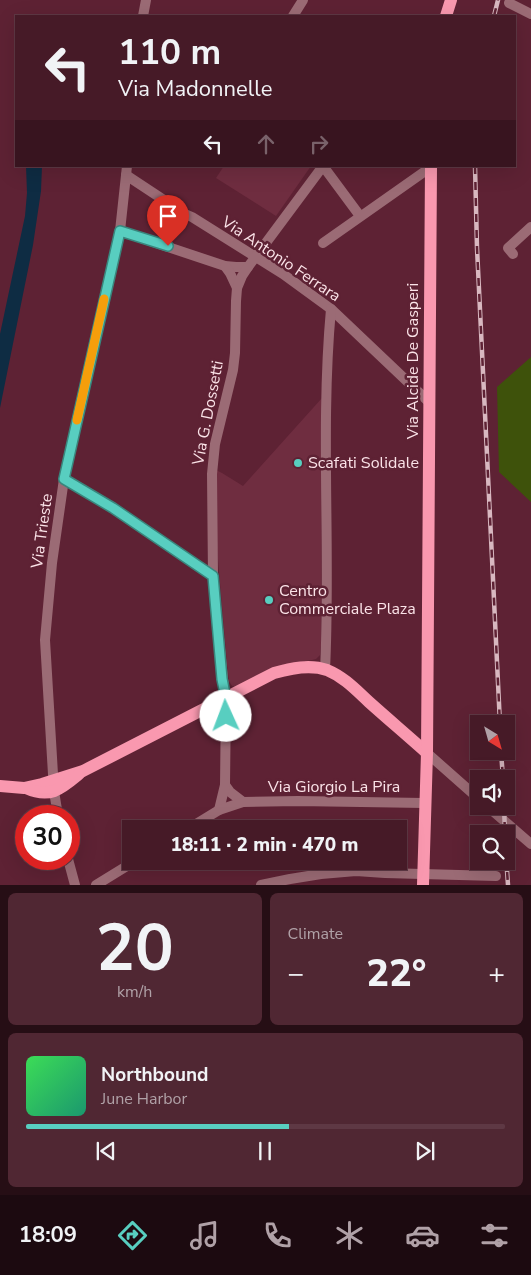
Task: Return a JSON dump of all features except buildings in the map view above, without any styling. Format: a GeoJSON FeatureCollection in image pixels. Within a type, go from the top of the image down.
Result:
{"type":"FeatureCollection","features":[{"type":"Feature","properties":{"kind":"main road","name":"Via Alcide De Gasperi"},"geometry":{"type":"LineString","coordinates":[[423,879],[427,753],[430,167]]}},
{"type":"Feature","properties":{"kind":"main road"},"geometry":{"type":"LineString","coordinates":[[0,786],[24,788],[54,786],[62,788],[83,771],[265,678],[281,671],[302,667],[325,670],[343,679],[427,753]]}},
{"type":"Feature","properties":{"kind":"street"},"geometry":{"type":"LineString","coordinates":[[143,15],[146,0]]}},
{"type":"Feature","properties":{"kind":"street"},"geometry":{"type":"LineString","coordinates":[[294,15],[303,0]]}},
{"type":"Feature","properties":{"kind":"street"},"geometry":{"type":"LineString","coordinates":[[509,3],[531,14]]}},
{"type":"Feature","properties":{"kind":"street","name":"Via G. Dossetti"},"geometry":{"type":"LineString","coordinates":[[225,785],[226,699],[222,679],[213,576],[213,458],[233,370],[237,288],[248,267],[322,167]]}},
{"type":"Feature","properties":{"kind":"street"},"geometry":{"type":"LineString","coordinates":[[324,167],[360,216]]}},
{"type":"Feature","properties":{"kind":"street"},"geometry":{"type":"LineString","coordinates":[[323,243],[430,167]]}},
{"type":"Feature","properties":{"kind":"street","name":"Via Antonio Ferrara"},"geometry":{"type":"LineString","coordinates":[[126,171],[185,214],[282,274],[331,309],[429,402]]}},
{"type":"Feature","properties":{"kind":"street","name":"Via Trieste"},"geometry":{"type":"LineString","coordinates":[[57,805],[45,640],[52,563],[64,479],[120,231],[126,171]]}},
{"type":"Feature","properties":{"kind":"street"},"geometry":{"type":"LineString","coordinates":[[513,254],[508,248],[531,227]]}},
{"type":"Feature","properties":{"kind":"street"},"geometry":{"type":"LineString","coordinates":[[120,231],[225,266],[248,267]]}},
{"type":"Feature","properties":{"kind":"street"},"geometry":{"type":"LineString","coordinates":[[225,266],[230,272],[237,288]]}},
{"type":"Feature","properties":{"kind":"street"},"geometry":{"type":"LineString","coordinates":[[325,670],[327,348],[331,309]]}},
{"type":"Feature","properties":{"kind":"street"},"geometry":{"type":"LineString","coordinates":[[64,479],[113,508],[213,576]]}},
{"type":"Feature","properties":{"kind":"street"},"geometry":{"type":"LineString","coordinates":[[427,753],[470,791]]}},
{"type":"Feature","properties":{"kind":"street"},"geometry":{"type":"LineString","coordinates":[[225,785],[230,792],[243,802]]}},
{"type":"Feature","properties":{"kind":"street"},"geometry":{"type":"LineString","coordinates":[[219,810],[225,785]]}},
{"type":"Feature","properties":{"kind":"street","name":"Via Giorgio La Pira"},"geometry":{"type":"LineString","coordinates":[[203,820],[219,810],[243,802],[424,803]]}},
{"type":"Feature","properties":{"kind":"street"},"geometry":{"type":"LineString","coordinates":[[498,815],[531,844]]}},
{"type":"Feature","properties":{"kind":"street"},"geometry":{"type":"LineString","coordinates":[[96,885],[122,869]]}},
{"type":"Feature","properties":{"kind":"street"},"geometry":{"type":"LineString","coordinates":[[71,870],[75,885]]}},
{"type":"Feature","properties":{"kind":"street"},"geometry":{"type":"LineString","coordinates":[[261,885],[290,878],[356,871],[423,879],[496,876]]}},
{"type":"Feature","properties":{"kind":"shaded area"},"geometry":{"type":"Polygon","coordinates":[[[223,167],[310,167],[276,216],[216,178],[223,167]]]}},
{"type":"Feature","properties":{"kind":"shaded area"},"geometry":{"type":"Polygon","coordinates":[[[322,398],[320,655],[316,659],[285,665],[236,687],[232,686],[229,681],[227,664],[217,548],[216,470],[243,486],[322,398]]]}},
{"type":"Feature","properties":{"kind":"green space"},"geometry":{"type":"Polygon","coordinates":[[[531,357],[531,502],[499,472],[497,387],[531,357]]]}},
{"type":"Feature","properties":{"kind":"water"},"geometry":{"type":"Polygon","coordinates":[[[26,167],[42,167],[41,191],[33,245],[0,408],[0,334],[25,216],[27,193],[26,167]]]}},
{"type":"Feature","properties":{"kind":"railway"},"geometry":{"type":"LineString","coordinates":[[494,15],[498,0]]}},
{"type":"Feature","properties":{"kind":"railway"},"geometry":{"type":"LineString","coordinates":[[475,167],[477,248],[500,715]]}},
{"type":"Feature","properties":{"kind":"railway"},"geometry":{"type":"LineString","coordinates":[[502,760],[502,770]]}},
{"type":"Feature","properties":{"kind":"railway"},"geometry":{"type":"LineString","coordinates":[[504,815],[505,825]]}},
{"type":"Feature","properties":{"kind":"railway"},"geometry":{"type":"LineString","coordinates":[[507,870],[508,885]]}},
{"type":"Feature","properties":{"kind":"slow traffic"},"geometry":{"type":"LineString","coordinates":[[77,420],[104,299]]}},
{"type":"Feature","properties":{"kind":"place","name":"Scafati Solidale"},"geometry":{"type":"Point","coordinates":[298,463]}},
{"type":"Feature","properties":{"kind":"place","name":"Centro Commerciale Plaza"},"geometry":{"type":"Point","coordinates":[269,600]}},
{"type":"Feature","properties":{"kind":"route"},"geometry":{"type":"LineString","coordinates":[[168,246],[120,231],[64,479],[113,508],[213,576],[222,679],[226,699],[226,716]]}}]}
